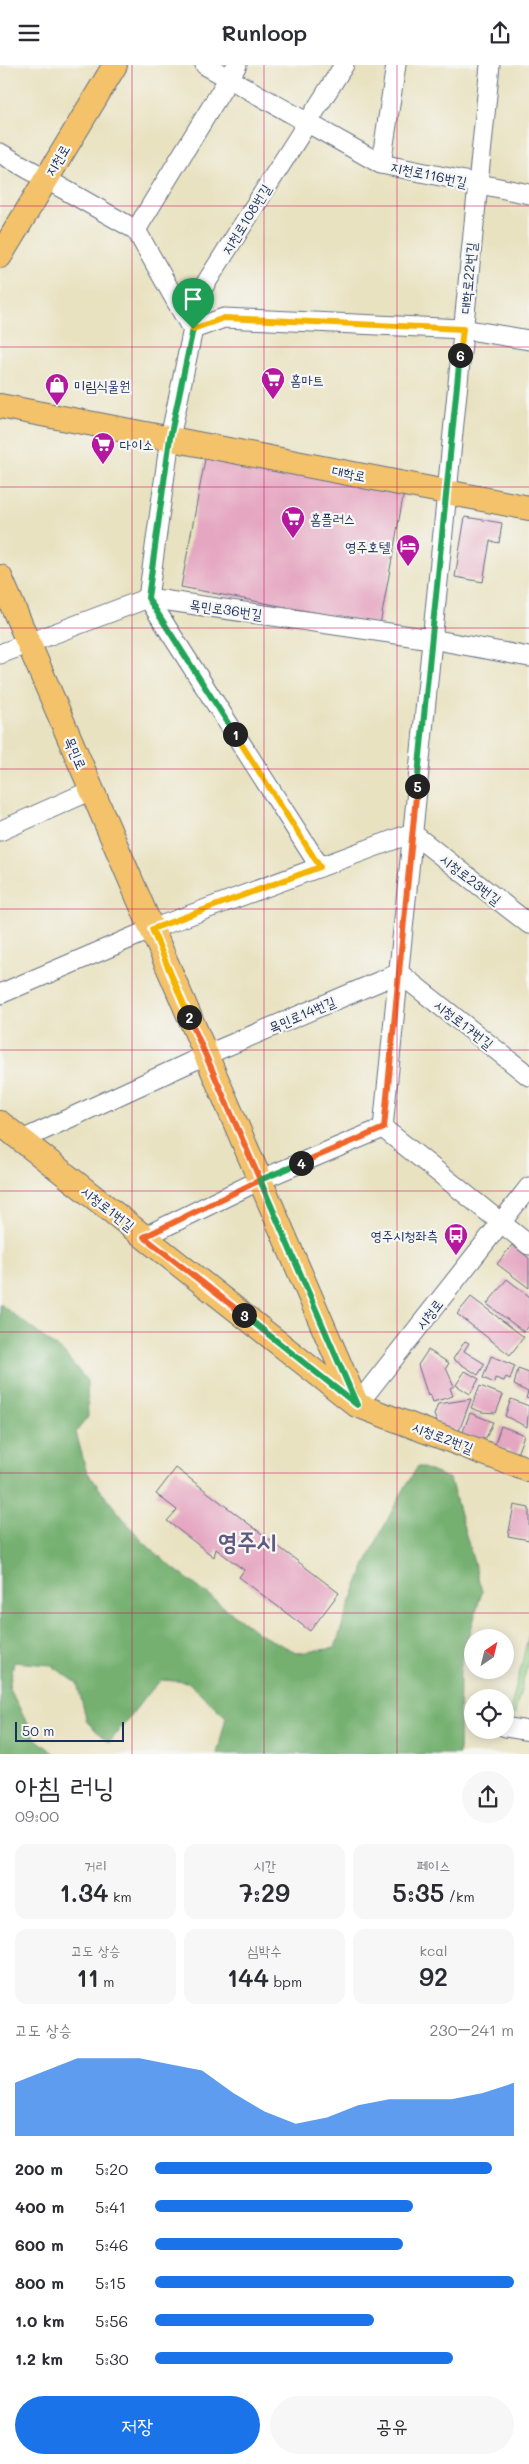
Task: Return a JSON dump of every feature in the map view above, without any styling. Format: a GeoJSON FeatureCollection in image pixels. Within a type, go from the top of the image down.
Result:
{"type":"FeatureCollection","features":[{"type":"Feature","properties":{"kind":"main road","name":"지천로"},"geometry":{"type":"LineString","coordinates":[[0,256],[115,65]]}},
{"type":"Feature","properties":{"kind":"main road","name":"대학로"},"geometry":{"type":"LineString","coordinates":[[0,406],[529,508]]}},
{"type":"Feature","properties":{"kind":"main road","name":"목민로"},"geometry":{"type":"LineString","coordinates":[[0,577],[357,1405]]}},
{"type":"Feature","properties":{"kind":"main road","name":"시청로1번길"},"geometry":{"type":"LineString","coordinates":[[0,1123],[357,1405]]}},
{"type":"Feature","properties":{"kind":"main road","name":"시청로2번길"},"geometry":{"type":"LineString","coordinates":[[357,1405],[529,1469]]}},
{"type":"Feature","properties":{"kind":"street","name":"지천로116번길"},"geometry":{"type":"LineString","coordinates":[[206,65],[233,72],[307,123],[381,164],[476,185],[529,194]]}},
{"type":"Feature","properties":{"kind":"street"},"geometry":{"type":"LineString","coordinates":[[307,123],[344,65]]}},
{"type":"Feature","properties":{"kind":"street","name":"지천로116번길"},"geometry":{"type":"LineString","coordinates":[[381,164],[396,65]]}},
{"type":"Feature","properties":{"kind":"street","name":"대학로22번길"},"geometry":{"type":"LineString","coordinates":[[384,1128],[412,833],[448,492],[476,185],[490,65]]}},
{"type":"Feature","properties":{"kind":"street"},"geometry":{"type":"LineString","coordinates":[[136,230],[233,72]]}},
{"type":"Feature","properties":{"kind":"street","name":"지천로108번길"},"geometry":{"type":"LineString","coordinates":[[189,323],[307,123]]}},
{"type":"Feature","properties":{"kind":"street"},"geometry":{"type":"LineString","coordinates":[[0,153],[45,181],[136,230],[189,323],[170,438],[148,598],[320,867]]}},
{"type":"Feature","properties":{"kind":"street"},"geometry":{"type":"LineString","coordinates":[[189,323],[224,318],[463,329],[529,340]]}},
{"type":"Feature","properties":{"kind":"street","name":"목민로36번길"},"geometry":{"type":"LineString","coordinates":[[0,654],[148,598],[432,639],[529,657]]}},
{"type":"Feature","properties":{"kind":"street"},"geometry":{"type":"LineString","coordinates":[[0,831],[92,790]]}},
{"type":"Feature","properties":{"kind":"street"},"geometry":{"type":"LineString","coordinates":[[0,994],[152,929],[412,833]]}},
{"type":"Feature","properties":{"kind":"street","name":"시청로23번길"},"geometry":{"type":"LineString","coordinates":[[412,833],[529,924]]}},
{"type":"Feature","properties":{"kind":"street","name":"목민로14번길"},"geometry":{"type":"LineString","coordinates":[[206,1055],[399,973]]}},
{"type":"Feature","properties":{"kind":"street","name":"시청로17번길"},"geometry":{"type":"LineString","coordinates":[[399,973],[529,1075]]}},
{"type":"Feature","properties":{"kind":"street"},"geometry":{"type":"LineString","coordinates":[[22,1140],[206,1055]]}},
{"type":"Feature","properties":{"kind":"street"},"geometry":{"type":"LineString","coordinates":[[144,1237],[260,1180],[384,1128],[529,1245]]}},
{"type":"Feature","properties":{"kind":"street","name":"시청로"},"geometry":{"type":"LineString","coordinates":[[357,1405],[529,1187]]}},
{"type":"Feature","properties":{"kind":"street"},"geometry":{"type":"LineString","coordinates":[[514,1728],[529,1731]]}},
{"type":"Feature","properties":{"kind":"green space"},"geometry":{"type":"Polygon","coordinates":[[[0,1304],[64,1353],[87,1381],[88,1417],[76,1432],[86,1470],[142,1541],[168,1564],[259,1634],[298,1653],[335,1648],[370,1554],[418,1466],[450,1479],[482,1591],[471,1629],[464,1629],[464,1655],[460,1669],[459,1754],[217,1754],[226,1717],[188,1682],[161,1680],[109,1743],[87,1722],[77,1683],[51,1665],[14,1662],[9,1688],[36,1739],[55,1754],[0,1754],[0,1304]]]}},
{"type":"Feature","properties":{"kind":"green space"},"geometry":{"type":"Polygon","coordinates":[[[529,1634],[529,1659],[514,1716],[514,1695],[529,1634]]]}},
{"type":"Feature","properties":{"kind":"building","name":"홈플러스"},"geometry":{"type":"Polygon","coordinates":[[[206,454],[404,492],[380,625],[181,587],[206,454]]]}},
{"type":"Feature","properties":{"kind":"building"},"geometry":{"type":"Polygon","coordinates":[[[465,517],[502,523],[499,543],[490,541],[483,582],[455,577],[465,517]]]}},
{"type":"Feature","properties":{"kind":"building"},"geometry":{"type":"Polygon","coordinates":[[[512,1245],[529,1258],[529,1288],[497,1264],[512,1245]]]}},
{"type":"Feature","properties":{"kind":"building"},"geometry":{"type":"Polygon","coordinates":[[[507,1279],[529,1296],[529,1326],[524,1332],[487,1304],[507,1279]]]}},
{"type":"Feature","properties":{"kind":"building"},"geometry":{"type":"Polygon","coordinates":[[[471,1297],[524,1337],[510,1355],[457,1314],[471,1297]]]}},
{"type":"Feature","properties":{"kind":"building"},"geometry":{"type":"Polygon","coordinates":[[[465,1341],[469,1343],[464,1351],[485,1364],[478,1375],[453,1359],[465,1341]]]}},
{"type":"Feature","properties":{"kind":"building"},"geometry":{"type":"Polygon","coordinates":[[[428,1350],[449,1363],[446,1368],[454,1386],[450,1388],[453,1396],[433,1402],[430,1394],[428,1396],[418,1365],[428,1350]]]}},
{"type":"Feature","properties":{"kind":"building"},"geometry":{"type":"Polygon","coordinates":[[[491,1356],[515,1366],[510,1379],[506,1377],[504,1381],[495,1378],[494,1383],[483,1378],[491,1356]]]}},
{"type":"Feature","properties":{"kind":"building"},"geometry":{"type":"Polygon","coordinates":[[[518,1369],[529,1373],[529,1399],[526,1398],[528,1392],[514,1385],[518,1369]]]}},
{"type":"Feature","properties":{"kind":"building"},"geometry":{"type":"Polygon","coordinates":[[[465,1371],[479,1379],[470,1394],[456,1385],[465,1371]]]}},
{"type":"Feature","properties":{"kind":"building"},"geometry":{"type":"Polygon","coordinates":[[[480,1386],[503,1395],[496,1413],[482,1412],[471,1408],[480,1386]]]}},
{"type":"Feature","properties":{"kind":"building"},"geometry":{"type":"Polygon","coordinates":[[[471,1399],[459,1431],[439,1427],[434,1415],[438,1404],[471,1399]]]}},
{"type":"Feature","properties":{"kind":"building"},"geometry":{"type":"Polygon","coordinates":[[[511,1399],[529,1406],[527,1427],[505,1416],[511,1399]]]}},
{"type":"Feature","properties":{"kind":"building"},"geometry":{"type":"Polygon","coordinates":[[[470,1413],[493,1422],[486,1438],[461,1437],[470,1413]]]}},
{"type":"Feature","properties":{"kind":"building"},"geometry":{"type":"Polygon","coordinates":[[[501,1426],[524,1435],[517,1454],[494,1446],[501,1426]]]}},
{"type":"Feature","properties":{"kind":"building"},"geometry":{"type":"Polygon","coordinates":[[[176,1468],[339,1593],[310,1631],[239,1577],[244,1570],[216,1549],[214,1557],[167,1521],[177,1510],[156,1494],[176,1468]]]}},
{"type":"Feature","properties":{"kind":"building"},"geometry":{"type":"Polygon","coordinates":[[[514,1505],[529,1508],[529,1540],[508,1536],[514,1505]]]}},
{"type":"Feature","properties":{"kind":"place","name":"홈마트"},"geometry":{"type":"Point","coordinates":[273,400]}},
{"type":"Feature","properties":{"kind":"place","name":"미림식물원"},"geometry":{"type":"Point","coordinates":[57,406]}},
{"type":"Feature","properties":{"kind":"place","name":"다이소"},"geometry":{"type":"Point","coordinates":[103,465]}},
{"type":"Feature","properties":{"kind":"place","name":"홈플러스"},"geometry":{"type":"Point","coordinates":[293,539]}},
{"type":"Feature","properties":{"kind":"place","name":"영주호텔"},"geometry":{"type":"Point","coordinates":[408,567]}},
{"type":"Feature","properties":{"kind":"place","name":"영주시청좌측"},"geometry":{"type":"Point","coordinates":[456,1256]}},
{"type":"Feature","properties":{"kind":"district","name":"영주시"},"geometry":{"type":"Point","coordinates":[247,1540]}},
{"type":"Feature","properties":{"kind":"route"},"geometry":{"type":"LineString","coordinates":[[193,329],[170,438],[148,598],[320,867],[152,929],[260,1180],[144,1237],[357,1405],[260,1180],[384,1128],[463,329],[224,318],[193,329]]}}]}
